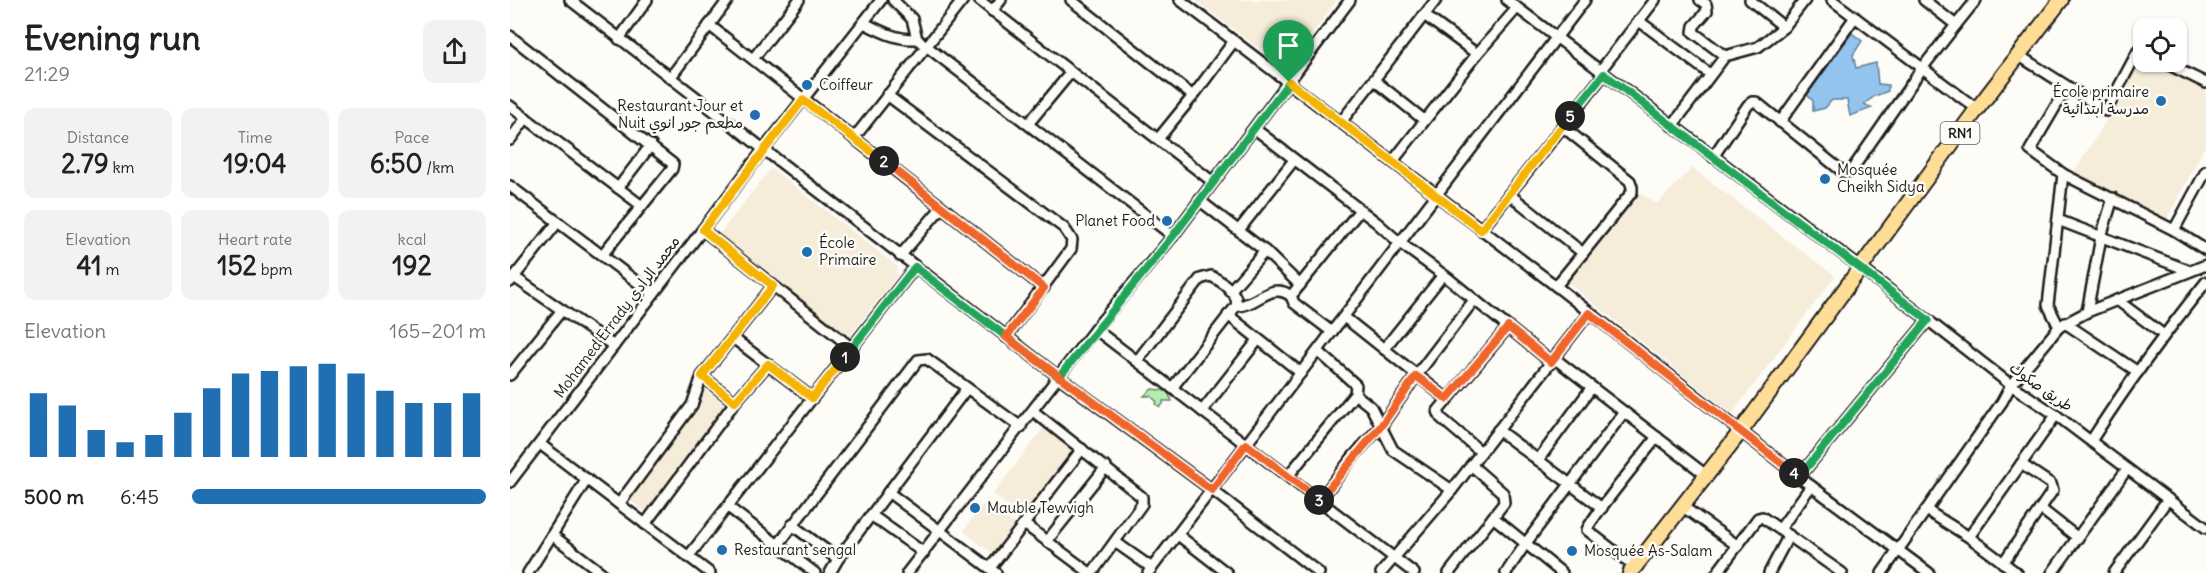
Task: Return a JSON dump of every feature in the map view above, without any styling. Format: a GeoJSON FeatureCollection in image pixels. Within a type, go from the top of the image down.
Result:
{"type":"FeatureCollection","features":[{"type":"Feature","properties":{"kind":"highway","name":"RN1"},"geometry":{"type":"LineString","coordinates":[[1632,570],[1741,431],[1977,109],[2061,0]]}},
{"type":"Feature","properties":{"kind":"street"},"geometry":{"type":"LineString","coordinates":[[570,0],[900,256],[1319,573]]}},
{"type":"Feature","properties":{"kind":"street"},"geometry":{"type":"LineString","coordinates":[[619,39],[647,0]]}},
{"type":"Feature","properties":{"kind":"street"},"geometry":{"type":"LineString","coordinates":[[670,78],[728,0]]}},
{"type":"Feature","properties":{"kind":"street"},"geometry":{"type":"LineString","coordinates":[[753,59],[799,0]]}},
{"type":"Feature","properties":{"kind":"street","name":"Mohamed Errady محمد الرادي"},"geometry":{"type":"LineString","coordinates":[[510,482],[764,149],[881,0]]}},
{"type":"Feature","properties":{"kind":"street"},"geometry":{"type":"LineString","coordinates":[[893,0],[912,19],[917,39],[1173,236]]}},
{"type":"Feature","properties":{"kind":"street"},"geometry":{"type":"LineString","coordinates":[[854,138],[963,0]]}},
{"type":"Feature","properties":{"kind":"street"},"geometry":{"type":"LineString","coordinates":[[979,0],[1213,182]]}},
{"type":"Feature","properties":{"kind":"street"},"geometry":{"type":"LineString","coordinates":[[992,11],[1001,0]]}},
{"type":"Feature","properties":{"kind":"street"},"geometry":{"type":"LineString","coordinates":[[1071,0],[1193,96]]}},
{"type":"Feature","properties":{"kind":"street"},"geometry":{"type":"LineString","coordinates":[[1180,0],[1556,286],[1799,477],[1929,573]]}},
{"type":"Feature","properties":{"kind":"street"},"geometry":{"type":"LineString","coordinates":[[907,573],[1095,329],[1173,236],[1350,0]]}},
{"type":"Feature","properties":{"kind":"street"},"geometry":{"type":"LineString","coordinates":[[1341,122],[1436,0]]}},
{"type":"Feature","properties":{"kind":"street","name":"طريق صكوك"},"geometry":{"type":"LineString","coordinates":[[1507,0],[1861,268],[2011,385],[2056,415],[2206,528]]}},
{"type":"Feature","properties":{"kind":"street"},"geometry":{"type":"LineString","coordinates":[[1115,542],[1150,571],[1585,0]]}},
{"type":"Feature","properties":{"kind":"street"},"geometry":{"type":"LineString","coordinates":[[1481,230],[1562,126],[1655,0]]}},
{"type":"Feature","properties":{"kind":"street"},"geometry":{"type":"LineString","coordinates":[[1700,0],[1706,4],[1707,10],[1694,26],[1693,32],[1725,56]]}},
{"type":"Feature","properties":{"kind":"street"},"geometry":{"type":"LineString","coordinates":[[1750,0],[1784,27]]}},
{"type":"Feature","properties":{"kind":"street"},"geometry":{"type":"LineString","coordinates":[[1672,126],[1725,56],[1758,46],[1784,27],[1805,0]]}},
{"type":"Feature","properties":{"kind":"street"},"geometry":{"type":"LineString","coordinates":[[1832,0],[1977,109]]}},
{"type":"Feature","properties":{"kind":"street"},"geometry":{"type":"LineString","coordinates":[[1924,0],[1956,25]]}},
{"type":"Feature","properties":{"kind":"street"},"geometry":{"type":"LineString","coordinates":[[1713,157],[1752,102],[1756,102],[1843,172],[1851,171],[1971,2]]}},
{"type":"Feature","properties":{"kind":"street"},"geometry":{"type":"LineString","coordinates":[[1393,161],[1477,54],[1517,8]]}},
{"type":"Feature","properties":{"kind":"street"},"geometry":{"type":"LineString","coordinates":[[1424,15],[1477,54]]}},
{"type":"Feature","properties":{"kind":"street"},"geometry":{"type":"LineString","coordinates":[[1780,122],[1855,17]]}},
{"type":"Feature","properties":{"kind":"street"},"geometry":{"type":"LineString","coordinates":[[1639,21],[1710,74]]}},
{"type":"Feature","properties":{"kind":"street"},"geometry":{"type":"LineString","coordinates":[[864,23],[890,36],[906,40],[917,39]]}},
{"type":"Feature","properties":{"kind":"street"},"geometry":{"type":"LineString","coordinates":[[709,25],[1044,288]]}},
{"type":"Feature","properties":{"kind":"street"},"geometry":{"type":"LineString","coordinates":[[510,36],[673,164],[672,169],[602,255]]}},
{"type":"Feature","properties":{"kind":"street"},"geometry":{"type":"LineString","coordinates":[[1158,139],[1234,41]]}},
{"type":"Feature","properties":{"kind":"street"},"geometry":{"type":"LineString","coordinates":[[2018,55],[2106,111],[2133,62]]}},
{"type":"Feature","properties":{"kind":"street"},"geometry":{"type":"LineString","coordinates":[[1028,124],[1071,72]]}},
{"type":"Feature","properties":{"kind":"street"},"geometry":{"type":"LineString","coordinates":[[2183,72],[2206,83]]}},
{"type":"Feature","properties":{"kind":"street"},"geometry":{"type":"LineString","coordinates":[[1374,80],[1424,120]]}},
{"type":"Feature","properties":{"kind":"street"},"geometry":{"type":"LineString","coordinates":[[2067,87],[2030,150],[2063,174],[2174,230],[2206,250]]}},
{"type":"Feature","properties":{"kind":"street"},"geometry":{"type":"LineString","coordinates":[[888,95],[1068,234],[1072,240],[1071,249],[1006,337]]}},
{"type":"Feature","properties":{"kind":"street"},"geometry":{"type":"LineString","coordinates":[[510,106],[642,206]]}},
{"type":"Feature","properties":{"kind":"street"},"geometry":{"type":"LineString","coordinates":[[510,140],[526,118]]}},
{"type":"Feature","properties":{"kind":"street"},"geometry":{"type":"LineString","coordinates":[[1556,286],[1632,192],[1630,181],[1562,126]]}},
{"type":"Feature","properties":{"kind":"street"},"geometry":{"type":"LineString","coordinates":[[1255,129],[1508,327],[1592,387],[1706,475]]}},
{"type":"Feature","properties":{"kind":"street"},"geometry":{"type":"LineString","coordinates":[[618,188],[651,145]]}},
{"type":"Feature","properties":{"kind":"street"},"geometry":{"type":"LineString","coordinates":[[1239,230],[1294,160]]}},
{"type":"Feature","properties":{"kind":"street"},"geometry":{"type":"LineString","coordinates":[[2174,230],[2206,171]]}},
{"type":"Feature","properties":{"kind":"street"},"geometry":{"type":"LineString","coordinates":[[2063,174],[2048,305],[2062,325],[2139,372]]}},
{"type":"Feature","properties":{"kind":"street"},"geometry":{"type":"LineString","coordinates":[[510,186],[653,294]]}},
{"type":"Feature","properties":{"kind":"street"},"geometry":{"type":"LineString","coordinates":[[1509,194],[1583,253]]}},
{"type":"Feature","properties":{"kind":"street"},"geometry":{"type":"LineString","coordinates":[[2087,312],[2102,237],[2113,198]]}},
{"type":"Feature","properties":{"kind":"street"},"geometry":{"type":"LineString","coordinates":[[1199,200],[1265,251],[1300,285]]}},
{"type":"Feature","properties":{"kind":"street"},"geometry":{"type":"LineString","coordinates":[[900,256],[942,207]]}},
{"type":"Feature","properties":{"kind":"street"},"geometry":{"type":"LineString","coordinates":[[1291,296],[1360,210]]}},
{"type":"Feature","properties":{"kind":"street"},"geometry":{"type":"LineString","coordinates":[[2058,220],[2190,271]]}},
{"type":"Feature","properties":{"kind":"street"},"geometry":{"type":"LineString","coordinates":[[558,222],[512,280],[562,310],[614,346]]}},
{"type":"Feature","properties":{"kind":"street"},"geometry":{"type":"LineString","coordinates":[[703,230],[852,348]]}},
{"type":"Feature","properties":{"kind":"street"},"geometry":{"type":"LineString","coordinates":[[1230,291],[1265,251]]}},
{"type":"Feature","properties":{"kind":"street"},"geometry":{"type":"LineString","coordinates":[[1882,573],[2002,402],[2011,385],[2062,325],[2087,312],[2206,265]]}},
{"type":"Feature","properties":{"kind":"street"},"geometry":{"type":"LineString","coordinates":[[688,557],[915,267]]}},
{"type":"Feature","properties":{"kind":"street"},"geometry":{"type":"LineString","coordinates":[[1384,349],[1443,275]]}},
{"type":"Feature","properties":{"kind":"street"},"geometry":{"type":"LineString","coordinates":[[1137,361],[1200,279],[1211,276],[1236,296],[1238,301],[1172,388]]}},
{"type":"Feature","properties":{"kind":"street"},"geometry":{"type":"LineString","coordinates":[[2091,441],[2164,335],[2206,282]]}},
{"type":"Feature","properties":{"kind":"street"},"geometry":{"type":"LineString","coordinates":[[619,504],[692,405],[702,376],[773,286]]}},
{"type":"Feature","properties":{"kind":"street"},"geometry":{"type":"LineString","coordinates":[[1236,306],[1246,305],[1273,291],[1281,290],[1332,332]]}},
{"type":"Feature","properties":{"kind":"street"},"geometry":{"type":"LineString","coordinates":[[1320,500],[1352,458],[1381,426],[1474,300]]}},
{"type":"Feature","properties":{"kind":"street"},"geometry":{"type":"LineString","coordinates":[[2117,300],[2164,335]]}},
{"type":"Feature","properties":{"kind":"street"},"geometry":{"type":"LineString","coordinates":[[510,375],[562,310]]}},
{"type":"Feature","properties":{"kind":"street"},"geometry":{"type":"LineString","coordinates":[[1381,573],[1452,490],[1589,313]]}},
{"type":"Feature","properties":{"kind":"street"},"geometry":{"type":"LineString","coordinates":[[1228,315],[1301,373]]}},
{"type":"Feature","properties":{"kind":"street"},"geometry":{"type":"LineString","coordinates":[[1344,317],[1447,399]]}},
{"type":"Feature","properties":{"kind":"street"},"geometry":{"type":"LineString","coordinates":[[1799,477],[1928,320]]}},
{"type":"Feature","properties":{"kind":"street"},"geometry":{"type":"LineString","coordinates":[[1481,452],[1441,418],[1438,411],[1508,327]]}},
{"type":"Feature","properties":{"kind":"street"},"geometry":{"type":"LineString","coordinates":[[1095,329],[1414,573]]}},
{"type":"Feature","properties":{"kind":"street"},"geometry":{"type":"LineString","coordinates":[[733,338],[812,398]]}},
{"type":"Feature","properties":{"kind":"street"},"geometry":{"type":"LineString","coordinates":[[1202,411],[1258,340]]}},
{"type":"Feature","properties":{"kind":"street"},"geometry":{"type":"LineString","coordinates":[[1288,476],[1355,394],[1356,385],[1318,351]]}},
{"type":"Feature","properties":{"kind":"street"},"geometry":{"type":"LineString","coordinates":[[778,545],[918,360],[927,359],[1021,427]]}},
{"type":"Feature","properties":{"kind":"street"},"geometry":{"type":"LineString","coordinates":[[645,524],[735,402],[768,364]]}},
{"type":"Feature","properties":{"kind":"street"},"geometry":{"type":"LineString","coordinates":[[702,376],[735,402]]}},
{"type":"Feature","properties":{"kind":"street"},"geometry":{"type":"LineString","coordinates":[[1538,460],[1592,387]]}},
{"type":"Feature","properties":{"kind":"street"},"geometry":{"type":"LineString","coordinates":[[830,573],[838,559],[967,388]]}},
{"type":"Feature","properties":{"kind":"street"},"geometry":{"type":"LineString","coordinates":[[1355,394],[1371,407],[1393,450],[1452,490]]}},
{"type":"Feature","properties":{"kind":"street"},"geometry":{"type":"LineString","coordinates":[[1024,524],[1091,573],[1142,504],[1143,499],[1140,494],[1084,453],[1082,449],[1033,411]]}},
{"type":"Feature","properties":{"kind":"street"},"geometry":{"type":"LineString","coordinates":[[1506,573],[1624,412]]}},
{"type":"Feature","properties":{"kind":"street"},"geometry":{"type":"LineString","coordinates":[[1969,537],[2056,415]]}},
{"type":"Feature","properties":{"kind":"street"},"geometry":{"type":"LineString","coordinates":[[1498,430],[1602,508]]}},
{"type":"Feature","properties":{"kind":"street"},"geometry":{"type":"LineString","coordinates":[[1632,570],[1587,530],[1588,523],[1657,437]]}},
{"type":"Feature","properties":{"kind":"street"},"geometry":{"type":"LineString","coordinates":[[540,444],[710,573]]}},
{"type":"Feature","properties":{"kind":"street"},"geometry":{"type":"LineString","coordinates":[[888,492],[993,571],[1024,524],[1082,449]]}},
{"type":"Feature","properties":{"kind":"street"},"geometry":{"type":"LineString","coordinates":[[2003,563],[2052,493],[2053,487],[2021,464]]}},
{"type":"Feature","properties":{"kind":"street"},"geometry":{"type":"LineString","coordinates":[[1449,573],[1504,503],[1503,493],[1471,465]]}},
{"type":"Feature","properties":{"kind":"street"},"geometry":{"type":"LineString","coordinates":[[1047,541],[1106,468]]}},
{"type":"Feature","properties":{"kind":"street"},"geometry":{"type":"LineString","coordinates":[[2054,572],[2127,469]]}},
{"type":"Feature","properties":{"kind":"street"},"geometry":{"type":"LineString","coordinates":[[528,573],[587,480]]}},
{"type":"Feature","properties":{"kind":"street"},"geometry":{"type":"LineString","coordinates":[[1780,529],[1811,486]]}},
{"type":"Feature","properties":{"kind":"street"},"geometry":{"type":"LineString","coordinates":[[2114,573],[2168,499]]}},
{"type":"Feature","properties":{"kind":"street"},"geometry":{"type":"LineString","coordinates":[[1682,506],[1738,546]]}},
{"type":"Feature","properties":{"kind":"street"},"geometry":{"type":"LineString","coordinates":[[728,507],[815,573]]}},
{"type":"Feature","properties":{"kind":"street"},"geometry":{"type":"LineString","coordinates":[[2041,509],[2079,538]]}},
{"type":"Feature","properties":{"kind":"street"},"geometry":{"type":"LineString","coordinates":[[1926,510],[1969,537],[2017,573]]}},
{"type":"Feature","properties":{"kind":"street"},"geometry":{"type":"LineString","coordinates":[[871,515],[924,553]]}},
{"type":"Feature","properties":{"kind":"street"},"geometry":{"type":"LineString","coordinates":[[1493,517],[1562,573]]}},
{"type":"Feature","properties":{"kind":"street"},"geometry":{"type":"LineString","coordinates":[[1717,573],[1760,517],[1764,517],[1789,535],[1827,569],[1842,573]]}},
{"type":"Feature","properties":{"kind":"street"},"geometry":{"type":"LineString","coordinates":[[792,525],[838,559]]}},
{"type":"Feature","properties":{"kind":"street"},"geometry":{"type":"LineString","coordinates":[[552,535],[602,573]]}},
{"type":"Feature","properties":{"kind":"street"},"geometry":{"type":"LineString","coordinates":[[1178,535],[1223,572]]}},
{"type":"Feature","properties":{"kind":"street"},"geometry":{"type":"LineString","coordinates":[[1769,573],[1789,535]]}},
{"type":"Feature","properties":{"kind":"street"},"geometry":{"type":"LineString","coordinates":[[691,573],[697,563]]}},
{"type":"Feature","properties":{"kind":"shaded area"},"geometry":{"type":"Polygon","coordinates":[[[1195,0],[1337,0],[1286,69],[1195,0]]]}},
{"type":"Feature","properties":{"kind":"shaded area"},"geometry":{"type":"Polygon","coordinates":[[[2133,70],[2133,72],[2176,72],[2206,88],[2206,144],[2166,221],[2074,172],[2110,114],[2133,70]]]}},
{"type":"Feature","properties":{"kind":"shaded area","name":"École Primaire"},"geometry":{"type":"Polygon","coordinates":[[[771,168],[898,267],[896,271],[899,274],[847,339],[717,237],[771,168]]]}},
{"type":"Feature","properties":{"kind":"shaded area"},"geometry":{"type":"Polygon","coordinates":[[[1692,168],[1835,276],[1732,414],[1566,281],[1638,192],[1657,204],[1692,168]]]}},
{"type":"Feature","properties":{"kind":"shaded area"},"geometry":{"type":"Polygon","coordinates":[[[706,390],[727,405],[649,514],[628,499],[706,390]]]}},
{"type":"Feature","properties":{"kind":"shaded area"},"geometry":{"type":"Polygon","coordinates":[[[1046,425],[1078,450],[1024,518],[993,494],[1046,425]]]}},
{"type":"Feature","properties":{"kind":"shaded area"},"geometry":{"type":"Polygon","coordinates":[[[985,502],[1017,526],[994,555],[963,531],[985,502]]]}},
{"type":"Feature","properties":{"kind":"green space"},"geometry":{"type":"Polygon","coordinates":[[[1152,389],[1167,391],[1172,401],[1163,401],[1160,407],[1151,396],[1144,396],[1152,389]]]}},
{"type":"Feature","properties":{"kind":"water"},"geometry":{"type":"Polygon","coordinates":[[[1852,33],[1862,41],[1853,55],[1856,68],[1876,63],[1878,84],[1888,85],[1888,91],[1864,104],[1872,108],[1850,116],[1847,100],[1832,100],[1825,108],[1813,111],[1813,101],[1807,95],[1852,33]]]}},
{"type":"Feature","properties":{"kind":"place","name":"Coiffeur"},"geometry":{"type":"Point","coordinates":[807,85]}},
{"type":"Feature","properties":{"kind":"place","name":"École primaire مدرسة ابتدائية"},"geometry":{"type":"Point","coordinates":[2161,101]}},
{"type":"Feature","properties":{"kind":"place","name":"Restaurant Jour et Nuit مطعم جور انوي"},"geometry":{"type":"Point","coordinates":[755,115]}},
{"type":"Feature","properties":{"kind":"place","name":"Mosquée Cheikh Sidya"},"geometry":{"type":"Point","coordinates":[1825,179]}},
{"type":"Feature","properties":{"kind":"place","name":"Planet Food"},"geometry":{"type":"Point","coordinates":[1167,221]}},
{"type":"Feature","properties":{"kind":"place","name":"École Primaire"},"geometry":{"type":"Point","coordinates":[807,252]}},
{"type":"Feature","properties":{"kind":"place","name":"Mauble Tewvigh"},"geometry":{"type":"Point","coordinates":[975,508]}},
{"type":"Feature","properties":{"kind":"place","name":"Restaurant sengal"},"geometry":{"type":"Point","coordinates":[722,550]}},
{"type":"Feature","properties":{"kind":"place","name":"Mosquée As-Salam"},"geometry":{"type":"Point","coordinates":[1572,551]}},
{"type":"Feature","properties":{"kind":"route"},"geometry":{"type":"LineString","coordinates":[[1289,82],[1173,236],[1095,329],[1059,377],[915,267],[812,398],[768,364],[735,402],[702,376],[773,286],[703,230],[803,100],[1044,288],[1006,337],[1059,377],[1212,490],[1246,444],[1320,500],[1352,458],[1381,426],[1416,376],[1447,399],[1508,327],[1551,362],[1589,313],[1799,477],[1928,320],[1604,74],[1481,230],[1289,82]]}}]}
